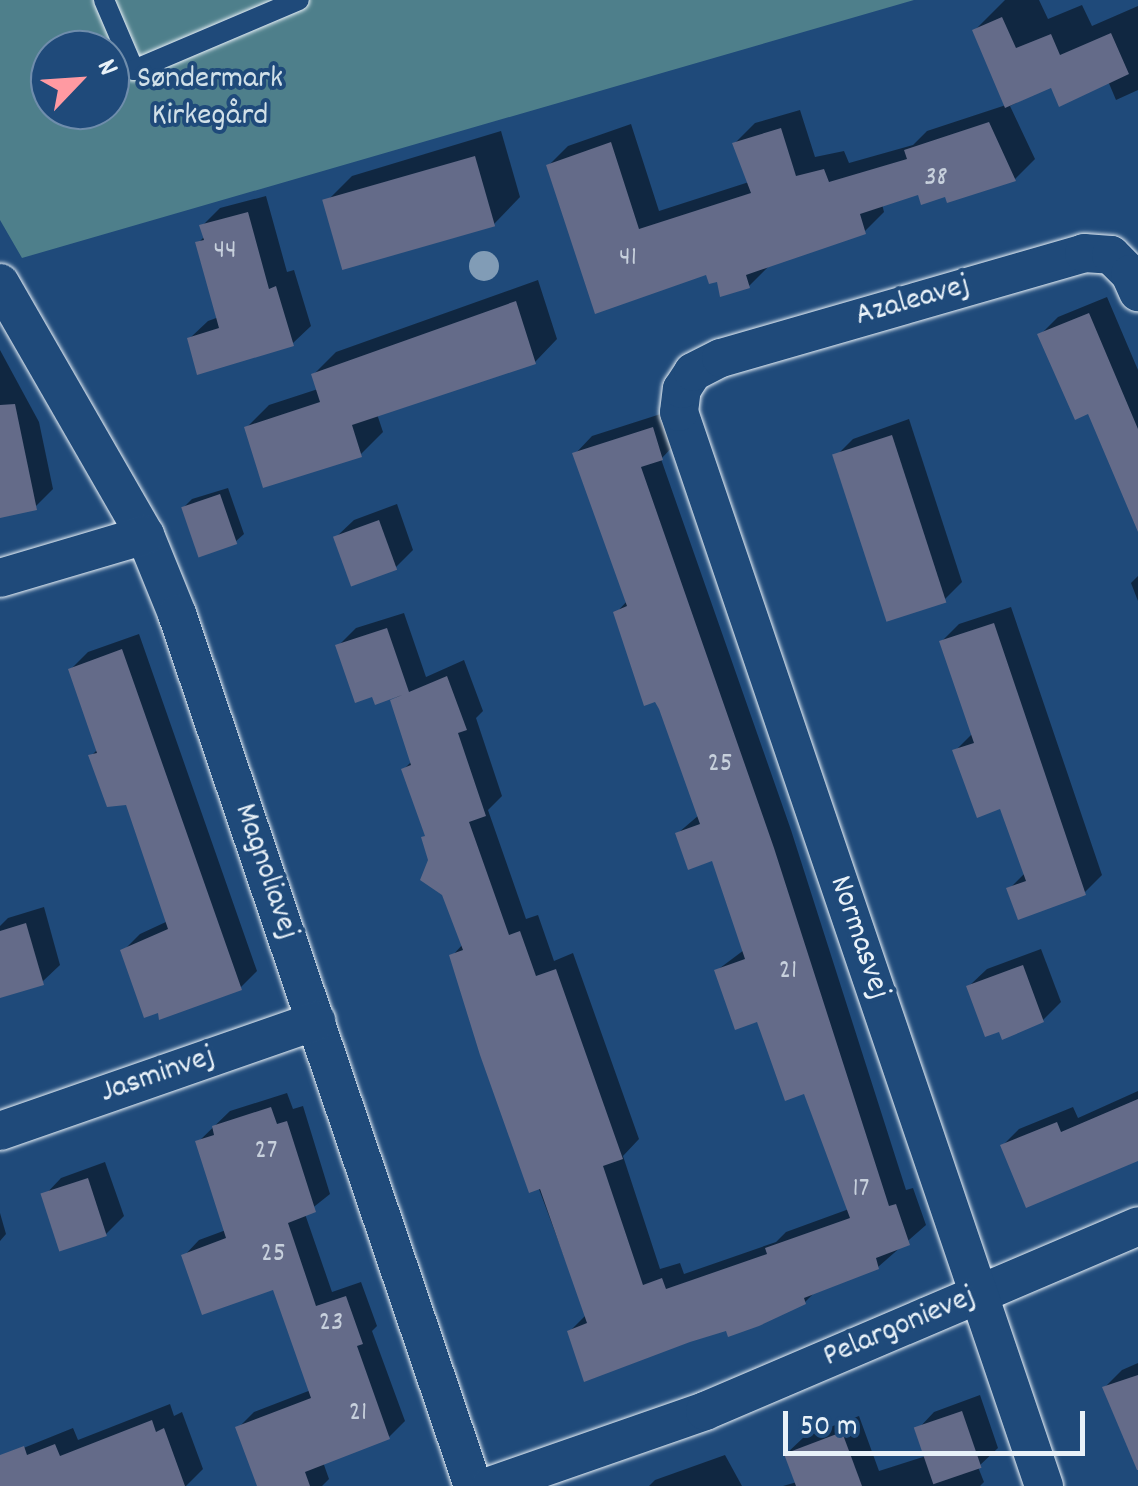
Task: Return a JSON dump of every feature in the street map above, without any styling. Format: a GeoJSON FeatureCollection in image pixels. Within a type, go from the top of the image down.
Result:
{"type":"FeatureCollection","features":[{"type":"Feature","properties":{"kind":"street","name":"Azaleavej"},"geometry":{"type":"LineString","coordinates":[[682,389],[693,372],[721,358],[1084,252],[1111,256],[1130,274],[1138,292]]}},
{"type":"Feature","properties":{"kind":"street","name":"Magnoliavej"},"geometry":{"type":"LineString","coordinates":[[0,283],[145,534],[177,614],[474,1486]]}},
{"type":"Feature","properties":{"kind":"street","name":"Normasvej"},"geometry":{"type":"LineString","coordinates":[[682,389],[679,412],[1044,1486]]}},
{"type":"Feature","properties":{"kind":"street"},"geometry":{"type":"LineString","coordinates":[[0,578],[145,534]]}},
{"type":"Feature","properties":{"kind":"street","name":"Jasminvej"},"geometry":{"type":"LineString","coordinates":[[0,1131],[316,1021]]}},
{"type":"Feature","properties":{"kind":"street","name":"Pelargonievej"},"geometry":{"type":"LineString","coordinates":[[490,1486],[705,1411],[1138,1226]]}},
{"type":"Feature","properties":{"kind":"lane"},"geometry":{"type":"LineString","coordinates":[[104,0],[134,70],[299,0]]}},
{"type":"Feature","properties":{"kind":"green space","name":"Søndermark Kirkegård"},"geometry":{"type":"Polygon","coordinates":[[[0,0],[914,0],[22,258],[0,220],[0,0]]]}},
{"type":"Feature","properties":{"kind":"building"},"geometry":{"type":"Polygon","coordinates":[[[1002,17],[1016,48],[1051,34],[1060,55],[1111,33],[1129,74],[1059,107],[1051,88],[1005,108],[972,30],[1002,17]]]}},
{"type":"Feature","properties":{"kind":"building"},"geometry":{"type":"Polygon","coordinates":[[[989,122],[1016,181],[947,203],[945,197],[921,205],[918,195],[860,214],[866,234],[746,275],[750,288],[720,297],[717,282],[709,284],[706,275],[595,314],[546,165],[611,142],[639,229],[751,193],[732,143],[781,128],[796,176],[824,169],[829,182],[907,159],[904,150],[989,122]]]}},
{"type":"Feature","properties":{"kind":"building"},"geometry":{"type":"Polygon","coordinates":[[[475,156],[495,226],[342,270],[322,200],[475,156]]]}},
{"type":"Feature","properties":{"kind":"building"},"geometry":{"type":"Polygon","coordinates":[[[248,212],[269,289],[276,286],[294,346],[197,375],[187,338],[219,328],[195,242],[204,240],[199,225],[248,212]]]}},
{"type":"Feature","properties":{"kind":"building"},"geometry":{"type":"Polygon","coordinates":[[[516,301],[536,364],[352,425],[362,457],[263,488],[244,427],[320,402],[311,374],[516,301]]]}},
{"type":"Feature","properties":{"kind":"building"},"geometry":{"type":"Polygon","coordinates":[[[1089,313],[1138,429],[1138,532],[1088,414],[1075,420],[1037,334],[1089,313]]]}},
{"type":"Feature","properties":{"kind":"building"},"geometry":{"type":"Polygon","coordinates":[[[15,404],[37,510],[0,518],[0,405],[15,404]]]}},
{"type":"Feature","properties":{"kind":"building"},"geometry":{"type":"Polygon","coordinates":[[[653,427],[663,460],[641,467],[774,848],[889,1206],[896,1204],[910,1245],[876,1258],[879,1269],[804,1298],[806,1304],[759,1326],[728,1337],[726,1331],[690,1342],[584,1382],[567,1331],[587,1323],[540,1189],[529,1193],[480,1055],[449,955],[463,950],[442,895],[420,880],[428,860],[421,837],[425,836],[401,769],[411,765],[390,700],[402,695],[375,705],[372,697],[355,703],[335,645],[387,628],[409,692],[447,676],[467,730],[458,733],[486,816],[469,822],[509,935],[520,931],[536,976],[556,969],[623,1159],[603,1166],[643,1285],[662,1278],[666,1289],[767,1254],[765,1248],[850,1218],[804,1094],[785,1101],[757,1022],[735,1030],[714,970],[745,959],[712,861],[688,870],[675,833],[700,824],[659,709],[655,702],[644,706],[613,612],[627,606],[572,453],[653,427]]]}},
{"type":"Feature","properties":{"kind":"building"},"geometry":{"type":"Polygon","coordinates":[[[892,435],[946,602],[886,622],[832,454],[892,435]]]}},
{"type":"Feature","properties":{"kind":"building"},"geometry":{"type":"Polygon","coordinates":[[[220,494],[237,544],[198,557],[181,507],[220,494]]]}},
{"type":"Feature","properties":{"kind":"building"},"geometry":{"type":"Polygon","coordinates":[[[379,520],[397,570],[351,587],[333,537],[379,520]]]}},
{"type":"Feature","properties":{"kind":"building"},"geometry":{"type":"Polygon","coordinates":[[[994,623],[1086,895],[1018,920],[1006,888],[1026,881],[1000,809],[977,818],[952,750],[974,743],[939,641],[994,623]]]}},
{"type":"Feature","properties":{"kind":"building"},"geometry":{"type":"Polygon","coordinates":[[[122,649],[242,990],[159,1020],[158,1013],[144,1018],[120,950],[168,929],[126,805],[107,807],[88,755],[97,753],[68,669],[122,649]]]}},
{"type":"Feature","properties":{"kind":"building"},"geometry":{"type":"Polygon","coordinates":[[[26,923],[44,985],[0,998],[0,931],[26,923]]]}},
{"type":"Feature","properties":{"kind":"building"},"geometry":{"type":"Polygon","coordinates":[[[1023,965],[1044,1022],[1002,1040],[999,1032],[985,1037],[966,986],[1023,965]]]}},
{"type":"Feature","properties":{"kind":"building"},"geometry":{"type":"Polygon","coordinates":[[[1138,1099],[1138,1161],[1026,1208],[1000,1145],[1057,1122],[1061,1132],[1138,1099]]]}},
{"type":"Feature","properties":{"kind":"building"},"geometry":{"type":"Polygon","coordinates":[[[271,1107],[277,1124],[287,1121],[316,1212],[288,1223],[316,1306],[346,1296],[363,1344],[357,1346],[390,1439],[305,1472],[310,1486],[257,1486],[235,1427],[311,1398],[273,1290],[202,1315],[181,1255],[226,1238],[195,1141],[214,1135],[212,1126],[271,1107]]]}},
{"type":"Feature","properties":{"kind":"building"},"geometry":{"type":"Polygon","coordinates":[[[88,1178],[107,1236],[59,1251],[40,1193],[88,1178]]]}},
{"type":"Feature","properties":{"kind":"building"},"geometry":{"type":"Polygon","coordinates":[[[1138,1375],[1138,1470],[1137,1470],[1102,1387],[1138,1375]]]}},
{"type":"Feature","properties":{"kind":"building"},"geometry":{"type":"Polygon","coordinates":[[[962,1411],[982,1468],[933,1484],[914,1428],[962,1411]]]}},
{"type":"Feature","properties":{"kind":"building"},"geometry":{"type":"Polygon","coordinates":[[[152,1420],[156,1432],[164,1428],[185,1486],[0,1486],[0,1455],[24,1446],[27,1455],[55,1444],[60,1456],[152,1420]]]}},
{"type":"Feature","properties":{"kind":"building"},"geometry":{"type":"Polygon","coordinates":[[[842,1432],[862,1486],[796,1486],[784,1454],[842,1432]]]}}]}
